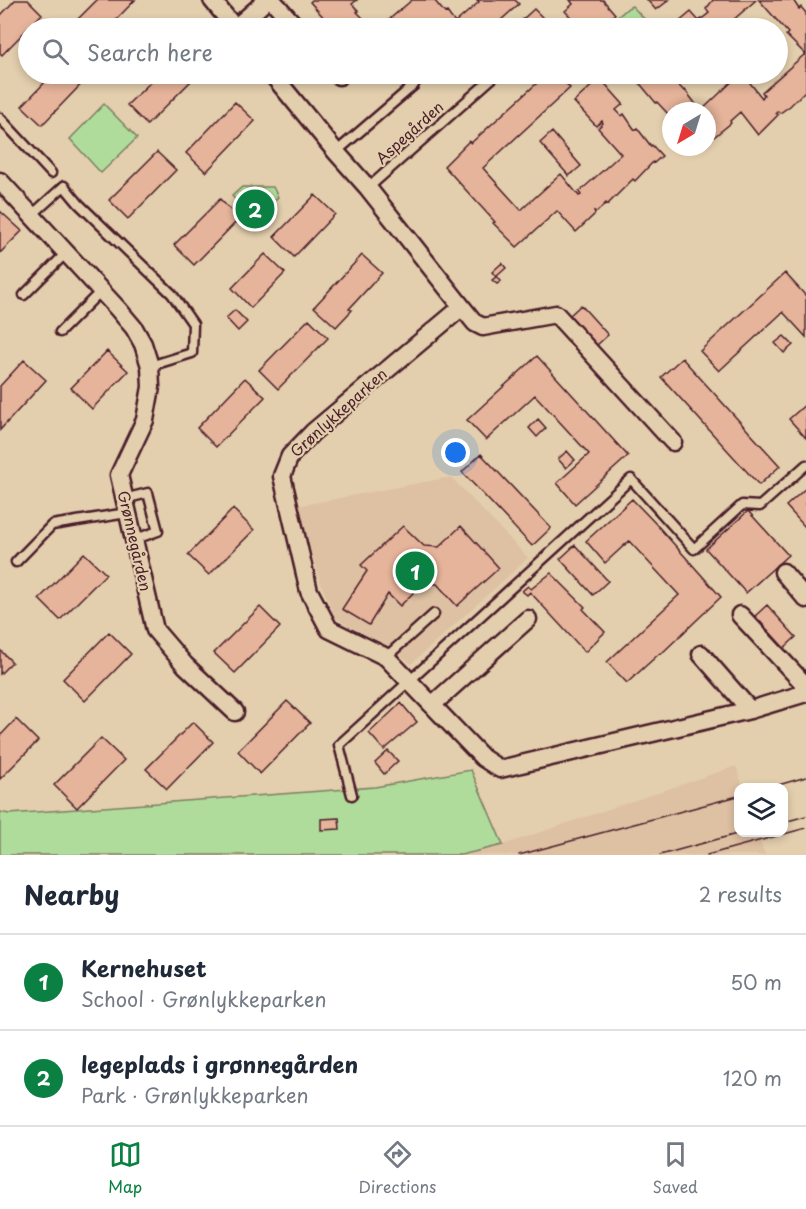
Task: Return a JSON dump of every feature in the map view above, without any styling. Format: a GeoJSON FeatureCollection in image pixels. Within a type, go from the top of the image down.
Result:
{"type":"FeatureCollection","features":[{"type":"Feature","properties":{"kind":"street"},"geometry":{"type":"LineString","coordinates":[[212,0],[227,18]]}},
{"type":"Feature","properties":{"kind":"street"},"geometry":{"type":"LineString","coordinates":[[246,18],[267,0]]}},
{"type":"Feature","properties":{"kind":"street"},"geometry":{"type":"LineString","coordinates":[[272,0],[288,18]]}},
{"type":"Feature","properties":{"kind":"street"},"geometry":{"type":"LineString","coordinates":[[280,84],[368,188],[475,323],[483,327],[556,314],[673,442]]}},
{"type":"Feature","properties":{"kind":"street","name":"Grønnegården"},"geometry":{"type":"LineString","coordinates":[[0,181],[134,328],[143,344],[150,366],[151,387],[145,420],[119,475],[154,630],[185,665],[236,712]]}},
{"type":"Feature","properties":{"kind":"street","name":"Grønlykkeparken"},"geometry":{"type":"LineString","coordinates":[[462,307],[313,432],[290,456],[282,476],[309,591],[329,629],[386,657],[483,758],[500,769],[750,710],[806,693]]}},
{"type":"Feature","properties":{"kind":"street"},"geometry":{"type":"LineString","coordinates":[[783,572],[806,599]]}},
{"type":"Feature","properties":{"kind":"street"},"geometry":{"type":"LineString","coordinates":[[740,615],[806,686]]}},
{"type":"Feature","properties":{"kind":"street"},"geometry":{"type":"LineString","coordinates":[[432,705],[528,620]]}},
{"type":"Feature","properties":{"kind":"street"},"geometry":{"type":"LineString","coordinates":[[701,654],[750,710]]}},
{"type":"Feature","properties":{"kind":"lane","name":"Aspegården"},"geometry":{"type":"LineString","coordinates":[[368,188],[486,84]]}},
{"type":"Feature","properties":{"kind":"lane"},"geometry":{"type":"LineString","coordinates":[[336,152],[414,85]]}},
{"type":"Feature","properties":{"kind":"lane"},"geometry":{"type":"LineString","coordinates":[[0,117],[51,173]]}},
{"type":"Feature","properties":{"kind":"lane"},"geometry":{"type":"LineString","coordinates":[[32,215],[64,186],[79,204],[172,294],[193,324],[192,353],[150,366]]}},
{"type":"Feature","properties":{"kind":"lane"},"geometry":{"type":"LineString","coordinates":[[24,295],[66,253]]}},
{"type":"Feature","properties":{"kind":"lane"},"geometry":{"type":"LineString","coordinates":[[60,332],[101,291]]}},
{"type":"Feature","properties":{"kind":"lane"},"geometry":{"type":"LineString","coordinates":[[352,795],[339,745],[631,479],[694,549],[742,505],[760,506],[806,465]]}},
{"type":"Feature","properties":{"kind":"lane"},"geometry":{"type":"LineString","coordinates":[[16,562],[52,525],[125,506],[148,493],[158,531],[133,540]]}},
{"type":"Feature","properties":{"kind":"lane"},"geometry":{"type":"LineString","coordinates":[[386,657],[435,614]]}},
{"type":"Feature","properties":{"kind":"shaded area"},"geometry":{"type":"Polygon","coordinates":[[[451,477],[528,558],[411,664],[394,650],[335,618],[321,584],[298,506],[451,477]]]}},
{"type":"Feature","properties":{"kind":"shaded area"},"geometry":{"type":"Polygon","coordinates":[[[736,766],[742,783],[734,783],[734,837],[758,837],[765,855],[461,855],[503,845],[736,766]]]}},
{"type":"Feature","properties":{"kind":"green space"},"geometry":{"type":"Polygon","coordinates":[[[632,6],[643,18],[616,18],[632,6]]]}},
{"type":"Feature","properties":{"kind":"green space"},"geometry":{"type":"Polygon","coordinates":[[[104,104],[137,138],[101,173],[70,139],[104,104]]]}},
{"type":"Feature","properties":{"kind":"green space"},"geometry":{"type":"Polygon","coordinates":[[[242,187],[273,187],[278,197],[255,219],[232,196],[242,187]]]}},
{"type":"Feature","properties":{"kind":"green space"},"geometry":{"type":"Polygon","coordinates":[[[471,770],[503,845],[461,855],[0,855],[0,812],[9,814],[375,787],[471,770]]]}},
{"type":"Feature","properties":{"kind":"building"},"geometry":{"type":"Polygon","coordinates":[[[15,0],[28,0],[42,14],[38,18],[18,18],[18,39],[2,55],[0,53],[0,16],[15,0]]]}},
{"type":"Feature","properties":{"kind":"building"},"geometry":{"type":"Polygon","coordinates":[[[97,0],[135,0],[118,18],[79,18],[97,0]]]}},
{"type":"Feature","properties":{"kind":"building"},"geometry":{"type":"Polygon","coordinates":[[[312,0],[357,0],[352,4],[363,18],[324,18],[310,2],[312,0]]]}},
{"type":"Feature","properties":{"kind":"building"},"geometry":{"type":"Polygon","coordinates":[[[412,0],[434,0],[451,18],[391,18],[412,0]]]}},
{"type":"Feature","properties":{"kind":"building"},"geometry":{"type":"Polygon","coordinates":[[[477,0],[515,0],[519,4],[503,18],[461,18],[479,2],[477,0]]]}},
{"type":"Feature","properties":{"kind":"building"},"geometry":{"type":"Polygon","coordinates":[[[570,0],[603,0],[615,14],[610,18],[572,18],[565,11],[573,4],[570,0]]]}},
{"type":"Feature","properties":{"kind":"building"},"geometry":{"type":"Polygon","coordinates":[[[647,0],[669,0],[656,10],[647,0]]]}},
{"type":"Feature","properties":{"kind":"building"},"geometry":{"type":"Polygon","coordinates":[[[713,0],[756,0],[735,18],[703,18],[709,13],[706,9],[713,0]]]}},
{"type":"Feature","properties":{"kind":"building"},"geometry":{"type":"Polygon","coordinates":[[[759,0],[793,0],[799,9],[801,7],[806,13],[806,90],[790,106],[780,113],[778,111],[776,113],[778,115],[758,135],[740,112],[730,121],[731,123],[716,135],[716,102],[710,102],[729,84],[751,84],[762,98],[764,95],[762,92],[771,84],[788,84],[788,69],[805,54],[788,37],[788,18],[775,18],[759,0]]]}},
{"type":"Feature","properties":{"kind":"building"},"geometry":{"type":"Polygon","coordinates":[[[534,9],[543,18],[524,18],[534,9]]]}},
{"type":"Feature","properties":{"kind":"building"},"geometry":{"type":"Polygon","coordinates":[[[691,12],[696,18],[684,18],[691,12]]]}},
{"type":"Feature","properties":{"kind":"building"},"geometry":{"type":"Polygon","coordinates":[[[43,84],[81,84],[42,125],[22,106],[43,84]]]}},
{"type":"Feature","properties":{"kind":"building"},"geometry":{"type":"Polygon","coordinates":[[[149,84],[188,84],[147,125],[127,105],[149,84]]]}},
{"type":"Feature","properties":{"kind":"building"},"geometry":{"type":"Polygon","coordinates":[[[536,84],[566,84],[570,88],[483,168],[521,210],[561,174],[579,196],[581,195],[579,192],[621,154],[598,128],[603,123],[602,121],[596,126],[574,102],[594,84],[605,84],[623,104],[616,110],[622,116],[624,114],[635,130],[637,128],[662,156],[635,181],[633,179],[607,205],[606,203],[597,212],[594,211],[595,214],[576,232],[557,211],[517,247],[444,166],[469,141],[471,143],[536,84]]]}},
{"type":"Feature","properties":{"kind":"building"},"geometry":{"type":"Polygon","coordinates":[[[640,84],[677,84],[694,102],[662,102],[662,107],[640,84]]]}},
{"type":"Feature","properties":{"kind":"building"},"geometry":{"type":"Polygon","coordinates":[[[235,102],[255,121],[206,172],[186,153],[235,102]]]}},
{"type":"Feature","properties":{"kind":"building"},"geometry":{"type":"Polygon","coordinates":[[[552,132],[581,166],[569,176],[540,143],[552,132]]]}},
{"type":"Feature","properties":{"kind":"building"},"geometry":{"type":"Polygon","coordinates":[[[157,152],[176,170],[128,219],[109,200],[157,152]]]}},
{"type":"Feature","properties":{"kind":"building"},"geometry":{"type":"Polygon","coordinates":[[[315,195],[335,214],[294,257],[274,237],[315,195]]]}},
{"type":"Feature","properties":{"kind":"building"},"geometry":{"type":"Polygon","coordinates":[[[220,199],[239,219],[194,265],[174,245],[220,199]]]}},
{"type":"Feature","properties":{"kind":"building"},"geometry":{"type":"Polygon","coordinates":[[[0,211],[22,231],[0,253],[0,211]]]}},
{"type":"Feature","properties":{"kind":"building"},"geometry":{"type":"Polygon","coordinates":[[[265,254],[285,273],[251,308],[232,288],[265,254]]]}},
{"type":"Feature","properties":{"kind":"building"},"geometry":{"type":"Polygon","coordinates":[[[362,255],[382,273],[336,327],[314,307],[362,255]]]}},
{"type":"Feature","properties":{"kind":"building"},"geometry":{"type":"Polygon","coordinates":[[[502,263],[506,268],[497,276],[501,281],[497,284],[492,280],[496,277],[492,272],[502,263]]]}},
{"type":"Feature","properties":{"kind":"building"},"geometry":{"type":"Polygon","coordinates":[[[785,273],[806,296],[806,337],[783,312],[719,371],[700,351],[785,273]]]}},
{"type":"Feature","properties":{"kind":"building"},"geometry":{"type":"Polygon","coordinates":[[[581,305],[608,335],[596,346],[569,316],[581,305]]]}},
{"type":"Feature","properties":{"kind":"building"},"geometry":{"type":"Polygon","coordinates":[[[235,310],[247,322],[238,331],[226,318],[235,310]]]}},
{"type":"Feature","properties":{"kind":"building"},"geometry":{"type":"Polygon","coordinates":[[[309,319],[328,338],[278,389],[259,370],[309,319]]]}},
{"type":"Feature","properties":{"kind":"building"},"geometry":{"type":"Polygon","coordinates":[[[784,336],[793,345],[784,353],[775,343],[784,336]]]}},
{"type":"Feature","properties":{"kind":"building"},"geometry":{"type":"Polygon","coordinates":[[[107,351],[128,371],[92,409],[71,388],[107,351]]]}},
{"type":"Feature","properties":{"kind":"building"},"geometry":{"type":"Polygon","coordinates":[[[537,356],[628,456],[575,504],[557,483],[589,454],[535,395],[486,440],[467,420],[537,356]]]}},
{"type":"Feature","properties":{"kind":"building"},"geometry":{"type":"Polygon","coordinates":[[[682,358],[780,466],[759,485],[661,377],[682,358]]]}},
{"type":"Feature","properties":{"kind":"building"},"geometry":{"type":"Polygon","coordinates":[[[24,360],[46,380],[0,430],[0,386],[24,360]]]}},
{"type":"Feature","properties":{"kind":"building"},"geometry":{"type":"Polygon","coordinates":[[[245,378],[265,397],[216,447],[197,428],[245,378]]]}},
{"type":"Feature","properties":{"kind":"building"},"geometry":{"type":"Polygon","coordinates":[[[806,404],[806,438],[789,419],[806,404]]]}},
{"type":"Feature","properties":{"kind":"building"},"geometry":{"type":"Polygon","coordinates":[[[538,419],[546,428],[537,437],[529,428],[538,419]]]}},
{"type":"Feature","properties":{"kind":"building"},"geometry":{"type":"Polygon","coordinates":[[[567,451],[575,460],[566,468],[558,459],[567,451]]]}},
{"type":"Feature","properties":{"kind":"building"},"geometry":{"type":"Polygon","coordinates":[[[481,454],[551,528],[532,546],[462,472],[481,454]]]}},
{"type":"Feature","properties":{"kind":"building"},"geometry":{"type":"Polygon","coordinates":[[[806,488],[806,526],[805,527],[786,506],[806,488]]]}},
{"type":"Feature","properties":{"kind":"building"},"geometry":{"type":"Polygon","coordinates":[[[632,499],[721,597],[627,683],[607,662],[679,595],[629,541],[605,563],[586,541],[632,499]]]}},
{"type":"Feature","properties":{"kind":"building"},"geometry":{"type":"Polygon","coordinates":[[[233,509],[254,530],[209,575],[188,555],[233,509]]]}},
{"type":"Feature","properties":{"kind":"building"},"geometry":{"type":"Polygon","coordinates":[[[748,511],[788,555],[746,593],[706,549],[748,511]]]}},
{"type":"Feature","properties":{"kind":"building"},"geometry":{"type":"Polygon","coordinates":[[[403,526],[424,546],[439,547],[461,526],[499,568],[457,606],[437,584],[423,583],[400,606],[388,594],[369,625],[342,609],[367,571],[361,565],[403,526]]]}},
{"type":"Feature","properties":{"kind":"building"},"geometry":{"type":"Polygon","coordinates":[[[575,545],[608,581],[593,595],[560,559],[575,545]]]}},
{"type":"Feature","properties":{"kind":"building"},"geometry":{"type":"Polygon","coordinates":[[[84,553],[106,574],[60,620],[39,599],[84,553]]]}},
{"type":"Feature","properties":{"kind":"building"},"geometry":{"type":"Polygon","coordinates":[[[551,573],[585,607],[583,609],[605,632],[585,652],[530,592],[527,595],[522,591],[528,586],[531,589],[551,573]]]}},
{"type":"Feature","properties":{"kind":"building"},"geometry":{"type":"Polygon","coordinates":[[[767,605],[796,637],[784,648],[755,616],[767,605]]]}},
{"type":"Feature","properties":{"kind":"building"},"geometry":{"type":"Polygon","coordinates":[[[260,607],[280,627],[235,673],[214,653],[260,607]]]}},
{"type":"Feature","properties":{"kind":"building"},"geometry":{"type":"Polygon","coordinates":[[[109,632],[131,654],[85,701],[63,679],[109,632]]]}},
{"type":"Feature","properties":{"kind":"building"},"geometry":{"type":"Polygon","coordinates":[[[0,650],[12,662],[0,674],[0,650]]]}},
{"type":"Feature","properties":{"kind":"building"},"geometry":{"type":"Polygon","coordinates":[[[287,701],[310,723],[260,774],[238,751],[287,701]]]}},
{"type":"Feature","properties":{"kind":"building"},"geometry":{"type":"Polygon","coordinates":[[[401,703],[417,722],[384,750],[369,733],[401,703]]]}},
{"type":"Feature","properties":{"kind":"building"},"geometry":{"type":"Polygon","coordinates":[[[16,719],[38,741],[0,779],[0,736],[16,719]]]}},
{"type":"Feature","properties":{"kind":"building"},"geometry":{"type":"Polygon","coordinates":[[[193,722],[213,742],[167,789],[146,769],[193,722]]]}},
{"type":"Feature","properties":{"kind":"building"},"geometry":{"type":"Polygon","coordinates":[[[101,738],[124,760],[77,808],[54,785],[101,738]]]}},
{"type":"Feature","properties":{"kind":"building"},"geometry":{"type":"Polygon","coordinates":[[[388,751],[398,761],[384,774],[375,763],[388,751]]]}},
{"type":"Feature","properties":{"kind":"building"},"geometry":{"type":"Polygon","coordinates":[[[339,818],[340,829],[321,830],[321,819],[339,818]]]}},
{"type":"Feature","properties":{"kind":"tram line"},"geometry":{"type":"LineString","coordinates":[[785,783],[806,777]]}},
{"type":"Feature","properties":{"kind":"tram line"},"geometry":{"type":"LineString","coordinates":[[519,855],[734,797]]}},
{"type":"Feature","properties":{"kind":"tram line"},"geometry":{"type":"LineString","coordinates":[[788,821],[806,816]]}},
{"type":"Feature","properties":{"kind":"tram line"},"geometry":{"type":"LineString","coordinates":[[707,855],[806,828]]}},
{"type":"Feature","properties":{"kind":"tram line"},"geometry":{"type":"LineString","coordinates":[[660,855],[734,835]]}},
{"type":"Feature","properties":{"kind":"place","name":"legeplads i grønnegården"},"geometry":{"type":"Point","coordinates":[255,209]}},
{"type":"Feature","properties":{"kind":"place","name":"Kernehuset"},"geometry":{"type":"Point","coordinates":[415,571]}}]}
